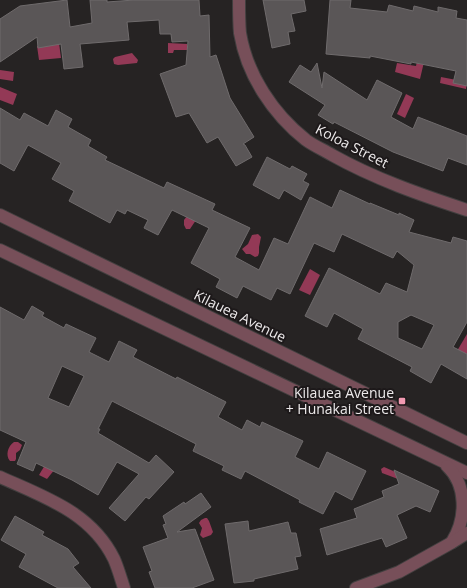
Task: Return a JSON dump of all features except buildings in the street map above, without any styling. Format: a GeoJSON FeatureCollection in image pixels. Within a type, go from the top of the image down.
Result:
{"type":"FeatureCollection","features":[{"type":"Feature","properties":{"kind":"street","name":"Koloa Street"},"geometry":{"type":"LineString","coordinates":[[239,0],[240,34],[248,63],[261,89],[280,116],[307,140],[349,164],[416,194],[467,210]]}},
{"type":"Feature","properties":{"kind":"street","name":"Kilauea Avenue"},"geometry":{"type":"LineString","coordinates":[[0,215],[467,443]]}},
{"type":"Feature","properties":{"kind":"street"},"geometry":{"type":"LineString","coordinates":[[0,250],[467,473]]}},
{"type":"Feature","properties":{"kind":"street"},"geometry":{"type":"LineString","coordinates":[[443,462],[455,473],[464,501],[459,531],[451,543]]}},
{"type":"Feature","properties":{"kind":"street"},"geometry":{"type":"LineString","coordinates":[[0,477],[62,505],[81,518],[98,534],[114,559],[124,588]]}},
{"type":"Feature","properties":{"kind":"street"},"geometry":{"type":"LineString","coordinates":[[356,588],[399,572],[467,533]]}},
{"type":"Feature","properties":{"kind":"shaded area"},"geometry":{"type":"Polygon","coordinates":[[[59,43],[61,58],[39,60],[37,46],[59,43]]]}},
{"type":"Feature","properties":{"kind":"shaded area"},"geometry":{"type":"Polygon","coordinates":[[[168,43],[187,44],[187,50],[174,50],[173,53],[168,53],[168,43]]]}},
{"type":"Feature","properties":{"kind":"shaded area"},"geometry":{"type":"Polygon","coordinates":[[[132,53],[138,60],[137,63],[114,64],[113,59],[115,57],[132,53]]]}},
{"type":"Feature","properties":{"kind":"shaded area"},"geometry":{"type":"Polygon","coordinates":[[[417,61],[424,62],[420,79],[395,72],[397,63],[416,66],[417,61]]]}},
{"type":"Feature","properties":{"kind":"shaded area"},"geometry":{"type":"Polygon","coordinates":[[[0,70],[14,72],[13,81],[0,79],[0,70]]]}},
{"type":"Feature","properties":{"kind":"shaded area"},"geometry":{"type":"Polygon","coordinates":[[[441,77],[467,82],[466,89],[440,83],[441,77]]]}},
{"type":"Feature","properties":{"kind":"shaded area"},"geometry":{"type":"Polygon","coordinates":[[[0,87],[17,94],[13,105],[0,100],[0,87]]]}},
{"type":"Feature","properties":{"kind":"shaded area"},"geometry":{"type":"Polygon","coordinates":[[[406,94],[414,98],[405,118],[397,114],[406,94]]]}},
{"type":"Feature","properties":{"kind":"shaded area"},"geometry":{"type":"Polygon","coordinates":[[[187,216],[198,217],[190,229],[186,229],[184,225],[184,220],[187,216]]]}},
{"type":"Feature","properties":{"kind":"shaded area"},"geometry":{"type":"Polygon","coordinates":[[[258,234],[261,237],[258,256],[255,257],[250,254],[246,254],[242,249],[248,244],[252,235],[258,234]]]}},
{"type":"Feature","properties":{"kind":"shaded area"},"geometry":{"type":"Polygon","coordinates":[[[310,269],[320,275],[310,295],[299,290],[310,269]]]}},
{"type":"Feature","properties":{"kind":"shaded area"},"geometry":{"type":"Polygon","coordinates":[[[467,334],[467,357],[457,351],[467,334]]]}},
{"type":"Feature","properties":{"kind":"shaded area"},"geometry":{"type":"Polygon","coordinates":[[[14,442],[18,442],[22,445],[20,450],[16,453],[15,461],[10,461],[8,459],[8,451],[14,442]]]}},
{"type":"Feature","properties":{"kind":"shaded area"},"geometry":{"type":"Polygon","coordinates":[[[48,460],[55,469],[47,479],[39,475],[48,460]]]}},
{"type":"Feature","properties":{"kind":"shaded area"},"geometry":{"type":"Polygon","coordinates":[[[384,467],[400,474],[398,479],[382,473],[381,469],[384,467]]]}},
{"type":"Feature","properties":{"kind":"shaded area"},"geometry":{"type":"Polygon","coordinates":[[[205,518],[209,521],[213,532],[211,535],[203,538],[200,535],[202,528],[199,523],[205,518]]]}},
{"type":"Feature","properties":{"kind":"place","name":"Kilauea Avenue + Hunakai Street"},"geometry":{"type":"Point","coordinates":[402,401]}}]}
